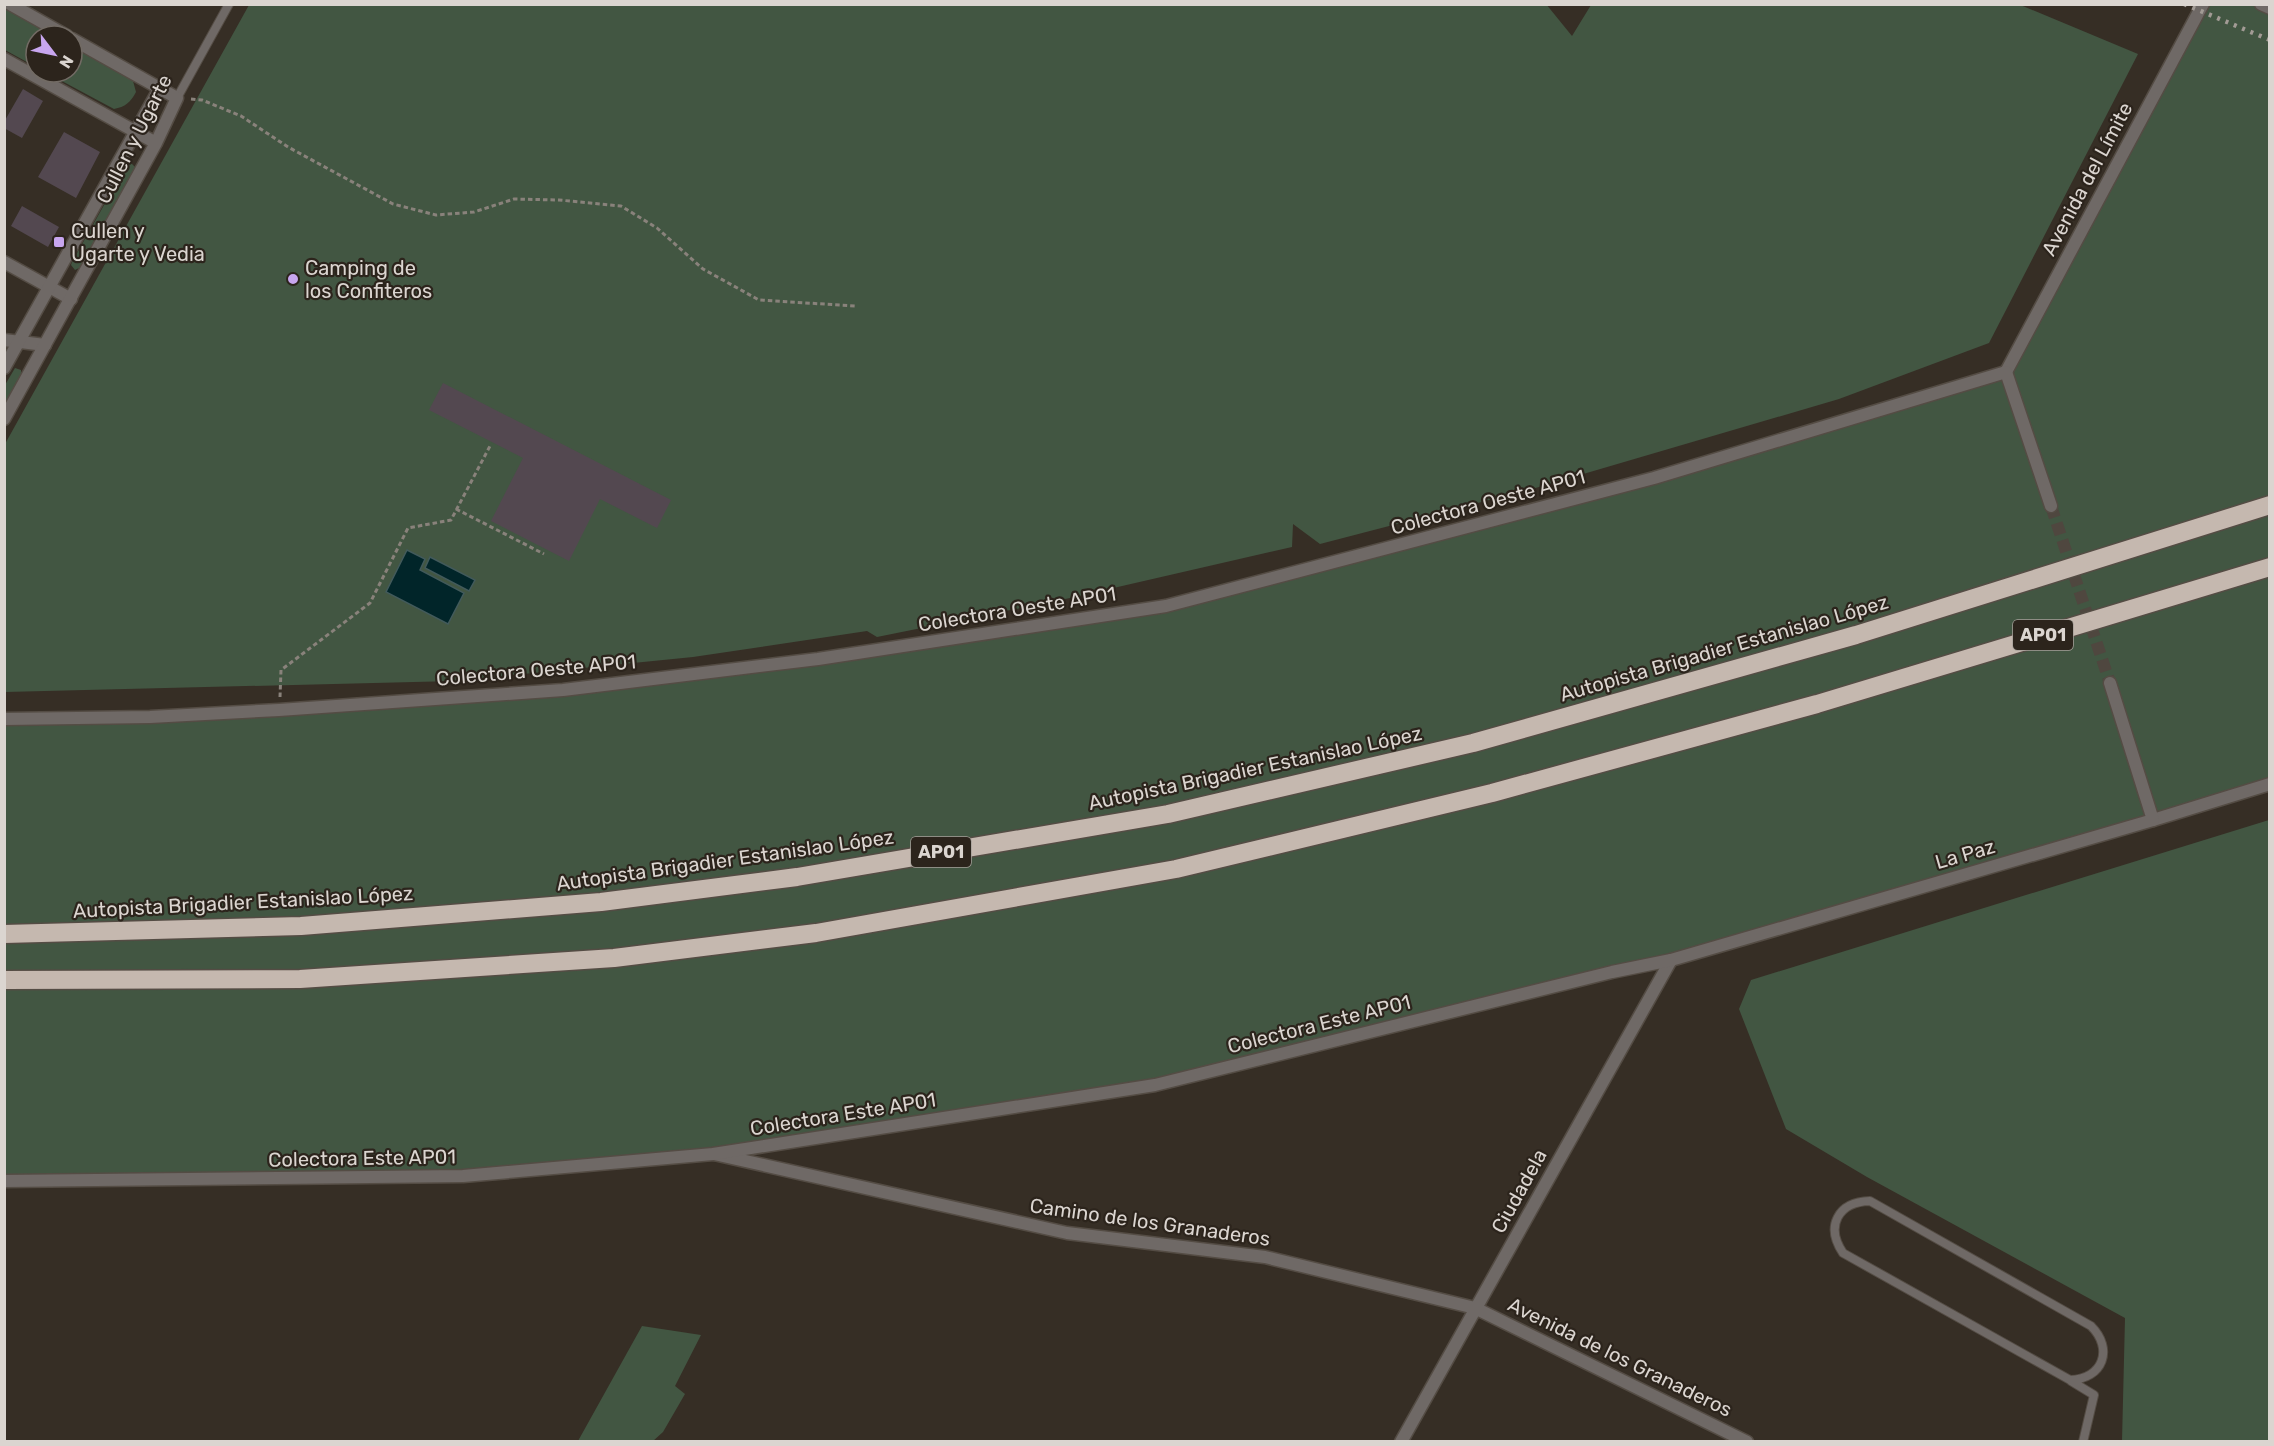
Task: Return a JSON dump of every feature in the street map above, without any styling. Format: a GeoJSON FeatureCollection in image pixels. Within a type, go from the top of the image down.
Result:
{"type":"FeatureCollection","features":[{"type":"Feature","properties":{"kind":"highway","name":"Autopista Brigadier Estanislao López"},"geometry":{"type":"LineString","coordinates":[[4,934],[301,926],[601,903],[797,877],[1168,814],[1473,743],[1856,635],[2270,505]]}},
{"type":"Feature","properties":{"kind":"highway","name":"AP01"},"geometry":{"type":"LineString","coordinates":[[4,980],[300,979],[614,958],[816,933],[1176,869],[1492,793],[1806,707],[2270,567]]}},
{"type":"Feature","properties":{"kind":"street"},"geometry":{"type":"LineString","coordinates":[[10,4],[46,24]]}},
{"type":"Feature","properties":{"kind":"street","name":"Avenida del Límite"},"geometry":{"type":"LineString","coordinates":[[2006,372],[2203,4]]}},
{"type":"Feature","properties":{"kind":"street"},"geometry":{"type":"LineString","coordinates":[[2261,4],[2270,8]]}},
{"type":"Feature","properties":{"kind":"street"},"geometry":{"type":"LineString","coordinates":[[84,46],[177,98]]}},
{"type":"Feature","properties":{"kind":"street"},"geometry":{"type":"LineString","coordinates":[[4,59],[156,143]]}},
{"type":"Feature","properties":{"kind":"street","name":"Cullen y Ugarte"},"geometry":{"type":"LineString","coordinates":[[4,368],[160,88]]}},
{"type":"Feature","properties":{"kind":"street","name":"Cullen y Ugarte"},"geometry":{"type":"LineString","coordinates":[[4,419],[156,143],[177,98]]}},
{"type":"Feature","properties":{"kind":"street"},"geometry":{"type":"LineString","coordinates":[[4,262],[71,299]]}},
{"type":"Feature","properties":{"kind":"street"},"geometry":{"type":"LineString","coordinates":[[4,340],[45,345]]}},
{"type":"Feature","properties":{"kind":"street"},"geometry":{"type":"LineString","coordinates":[[2006,372],[2051,506]]}},
{"type":"Feature","properties":{"kind":"street","name":"Colectora Oeste AP01"},"geometry":{"type":"LineString","coordinates":[[4,719],[150,717],[279,711],[563,690],[818,659],[1166,606],[1654,478],[2006,372]]}},
{"type":"Feature","properties":{"kind":"street"},"geometry":{"type":"LineString","coordinates":[[2110,683],[2153,820]]}},
{"type":"Feature","properties":{"kind":"street","name":"La Paz"},"geometry":{"type":"LineString","coordinates":[[1671,960],[2270,784]]}},
{"type":"Feature","properties":{"kind":"street","name":"Colectora Este AP01"},"geometry":{"type":"LineString","coordinates":[[4,1181],[463,1176],[713,1154],[1155,1085],[1612,972],[1671,960]]}},
{"type":"Feature","properties":{"kind":"street","name":"Ciudadela"},"geometry":{"type":"LineString","coordinates":[[1401,1442],[1671,960]]}},
{"type":"Feature","properties":{"kind":"street","name":"Camino de los Granaderos"},"geometry":{"type":"LineString","coordinates":[[713,1154],[1067,1233],[1265,1257],[1475,1308]]}},
{"type":"Feature","properties":{"kind":"street","name":"Avenida de los Granaderos"},"geometry":{"type":"LineString","coordinates":[[1475,1308],[1747,1442]]}},
{"type":"Feature","properties":{"kind":"lane","name":"Cullen y Ugarte"},"geometry":{"type":"LineString","coordinates":[[177,98],[229,4]]}},
{"type":"Feature","properties":{"kind":"lane"},"geometry":{"type":"LineString","coordinates":[[2070,1380],[2081,1380],[2092,1375],[2100,1366],[2104,1356],[2104,1344],[2099,1334],[2091,1326],[1870,1201],[1851,1204],[1837,1217],[1834,1230],[1836,1242],[1843,1253],[2094,1395],[2083,1442]]}},
{"type":"Feature","properties":{"kind":"path"},"geometry":{"type":"LineString","coordinates":[[177,98],[202,100],[241,116],[288,147],[393,204],[436,215],[474,212],[514,199],[560,200],[621,206],[657,228],[703,269],[759,300],[855,306]]}},
{"type":"Feature","properties":{"kind":"path"},"geometry":{"type":"LineString","coordinates":[[279,711],[281,670],[370,603],[408,528],[451,520],[490,446]]}},
{"type":"Feature","properties":{"kind":"path"},"geometry":{"type":"LineString","coordinates":[[456,509],[544,554]]}},
{"type":"Feature","properties":{"kind":"green space"},"geometry":{"type":"Polygon","coordinates":[[[1546,4],[1572,36],[1591,5],[2018,4],[2138,54],[1989,343],[1839,399],[1539,487],[1320,544],[1293,524],[1292,547],[1070,598],[877,637],[867,631],[693,657],[454,681],[5,692],[5,444],[249,5],[1546,4]]]}},
{"type":"Feature","properties":{"kind":"green space"},"geometry":{"type":"Polygon","coordinates":[[[2203,5],[2261,5],[2269,8],[2269,784],[1671,960],[1155,1085],[713,1154],[463,1176],[5,1181],[4,719],[563,690],[1166,606],[1654,478],[2006,372],[2203,5]]]}},
{"type":"Feature","properties":{"kind":"green space"},"geometry":{"type":"Polygon","coordinates":[[[4,7],[34,24],[24,24],[24,60],[5,50],[4,7]]]}},
{"type":"Feature","properties":{"kind":"green space"},"geometry":{"type":"Polygon","coordinates":[[[84,52],[125,74],[133,81],[136,92],[130,101],[114,109],[67,84],[84,84],[84,52]]]}},
{"type":"Feature","properties":{"kind":"green space"},"geometry":{"type":"Polygon","coordinates":[[[131,163],[135,167],[134,171],[81,267],[75,270],[71,265],[72,262],[126,166],[131,163]]]}},
{"type":"Feature","properties":{"kind":"green space"},"geometry":{"type":"Polygon","coordinates":[[[15,368],[21,370],[21,375],[5,405],[5,385],[15,368]]]}},
{"type":"Feature","properties":{"kind":"green space"},"geometry":{"type":"Polygon","coordinates":[[[2269,820],[2269,1441],[2122,1441],[2125,1318],[1867,1177],[1786,1129],[1739,1009],[1751,980],[2269,820]]]}},
{"type":"Feature","properties":{"kind":"green space"},"geometry":{"type":"Polygon","coordinates":[[[642,1326],[701,1335],[675,1386],[685,1394],[663,1432],[653,1441],[578,1441],[642,1326]]]}},
{"type":"Feature","properties":{"kind":"water"},"geometry":{"type":"Polygon","coordinates":[[[407,550],[425,559],[420,570],[464,593],[448,624],[386,592],[407,550]]]}},
{"type":"Feature","properties":{"kind":"water"},"geometry":{"type":"Polygon","coordinates":[[[430,557],[475,580],[469,591],[425,568],[430,557]]]}},
{"type":"Feature","properties":{"kind":"building"},"geometry":{"type":"Polygon","coordinates":[[[23,89],[43,101],[22,138],[4,128],[4,122],[23,89]]]}},
{"type":"Feature","properties":{"kind":"building"},"geometry":{"type":"Polygon","coordinates":[[[64,132],[100,152],[76,198],[38,177],[64,132]]]}},
{"type":"Feature","properties":{"kind":"building"},"geometry":{"type":"Polygon","coordinates":[[[22,206],[59,227],[48,247],[11,226],[22,206]]]}},
{"type":"Feature","properties":{"kind":"building"},"geometry":{"type":"Polygon","coordinates":[[[443,383],[671,500],[657,528],[600,499],[569,561],[491,521],[523,458],[429,410],[443,383]]]}},
{"type":"Feature","properties":{"kind":"tunnel"},"geometry":{"type":"LineString","coordinates":[[2051,506],[2110,683]]}},
{"type":"Feature","properties":{"kind":"railway"},"geometry":{"type":"LineString","coordinates":[[2184,4],[2270,40]]}},
{"type":"Feature","properties":{"kind":"place","name":"Cullen y Ugarte y Vedia"},"geometry":{"type":"Point","coordinates":[59,242]}},
{"type":"Feature","properties":{"kind":"place","name":"Camping de los Confiteros"},"geometry":{"type":"Point","coordinates":[293,279]}}]}
